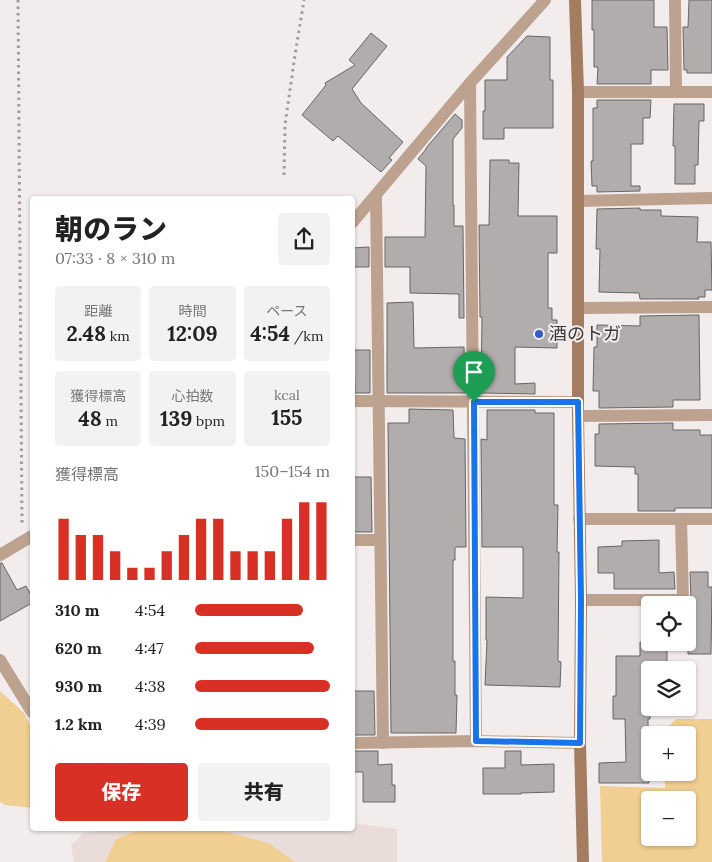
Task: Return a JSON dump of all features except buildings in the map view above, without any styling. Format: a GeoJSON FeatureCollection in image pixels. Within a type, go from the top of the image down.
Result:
{"type":"FeatureCollection","features":[{"type":"Feature","properties":{"kind":"street"},"geometry":{"type":"LineString","coordinates":[[355,220],[470,83],[545,0]]}},
{"type":"Feature","properties":{"kind":"street"},"geometry":{"type":"LineString","coordinates":[[575,0],[578,92],[580,743],[583,862]]}},
{"type":"Feature","properties":{"kind":"street"},"geometry":{"type":"LineString","coordinates":[[675,0],[676,92]]}},
{"type":"Feature","properties":{"kind":"street"},"geometry":{"type":"LineString","coordinates":[[470,83],[476,741]]}},
{"type":"Feature","properties":{"kind":"street"},"geometry":{"type":"LineString","coordinates":[[578,92],[712,92]]}},
{"type":"Feature","properties":{"kind":"street"},"geometry":{"type":"LineString","coordinates":[[376,196],[383,743]]}},
{"type":"Feature","properties":{"kind":"street"},"geometry":{"type":"LineString","coordinates":[[578,201],[712,198]]}},
{"type":"Feature","properties":{"kind":"street"},"geometry":{"type":"LineString","coordinates":[[578,308],[712,307]]}},
{"type":"Feature","properties":{"kind":"street"},"geometry":{"type":"LineString","coordinates":[[355,402],[578,402]]}},
{"type":"Feature","properties":{"kind":"street"},"geometry":{"type":"LineString","coordinates":[[578,416],[712,415]]}},
{"type":"Feature","properties":{"kind":"street"},"geometry":{"type":"LineString","coordinates":[[579,519],[712,519]]}},
{"type":"Feature","properties":{"kind":"street"},"geometry":{"type":"LineString","coordinates":[[581,600],[683,600],[681,520]]}},
{"type":"Feature","properties":{"kind":"street"},"geometry":{"type":"LineString","coordinates":[[0,554],[27,539]]}},
{"type":"Feature","properties":{"kind":"street"},"geometry":{"type":"LineString","coordinates":[[355,540],[380,540]]}},
{"type":"Feature","properties":{"kind":"street"},"geometry":{"type":"LineString","coordinates":[[0,660],[30,709]]}},
{"type":"Feature","properties":{"kind":"street"},"geometry":{"type":"LineString","coordinates":[[355,743],[476,741],[580,743]]}},
{"type":"Feature","properties":{"kind":"path"},"geometry":{"type":"LineString","coordinates":[[18,0],[27,539]]}},
{"type":"Feature","properties":{"kind":"path"},"geometry":{"type":"LineString","coordinates":[[284,175],[285,125],[304,0]]}},
{"type":"Feature","properties":{"kind":"shaded area"},"geometry":{"type":"Polygon","coordinates":[[[0,691],[24,713],[30,725],[30,808],[5,805],[0,802],[0,691]]]}},
{"type":"Feature","properties":{"kind":"shaded area"},"geometry":{"type":"Polygon","coordinates":[[[676,719],[712,719],[712,862],[602,862],[600,786],[665,788],[665,781],[696,781],[696,726],[669,726],[676,719]]]}},
{"type":"Feature","properties":{"kind":"shaded area"},"geometry":{"type":"Polygon","coordinates":[[[355,823],[397,829],[397,862],[74,862],[71,845],[84,833],[98,831],[355,831],[355,823]]]}},
{"type":"Feature","properties":{"kind":"shaded area"},"geometry":{"type":"Polygon","coordinates":[[[140,831],[223,831],[268,843],[295,862],[105,862],[116,839],[140,831]]]}},
{"type":"Feature","properties":{"kind":"place","name":"酒のトガ"},"geometry":{"type":"Point","coordinates":[539,334]}},
{"type":"Feature","properties":{"kind":"route"},"geometry":{"type":"LineString","coordinates":[[474,402],[578,402],[581,600],[580,743],[476,741],[474,402]]}}]}
